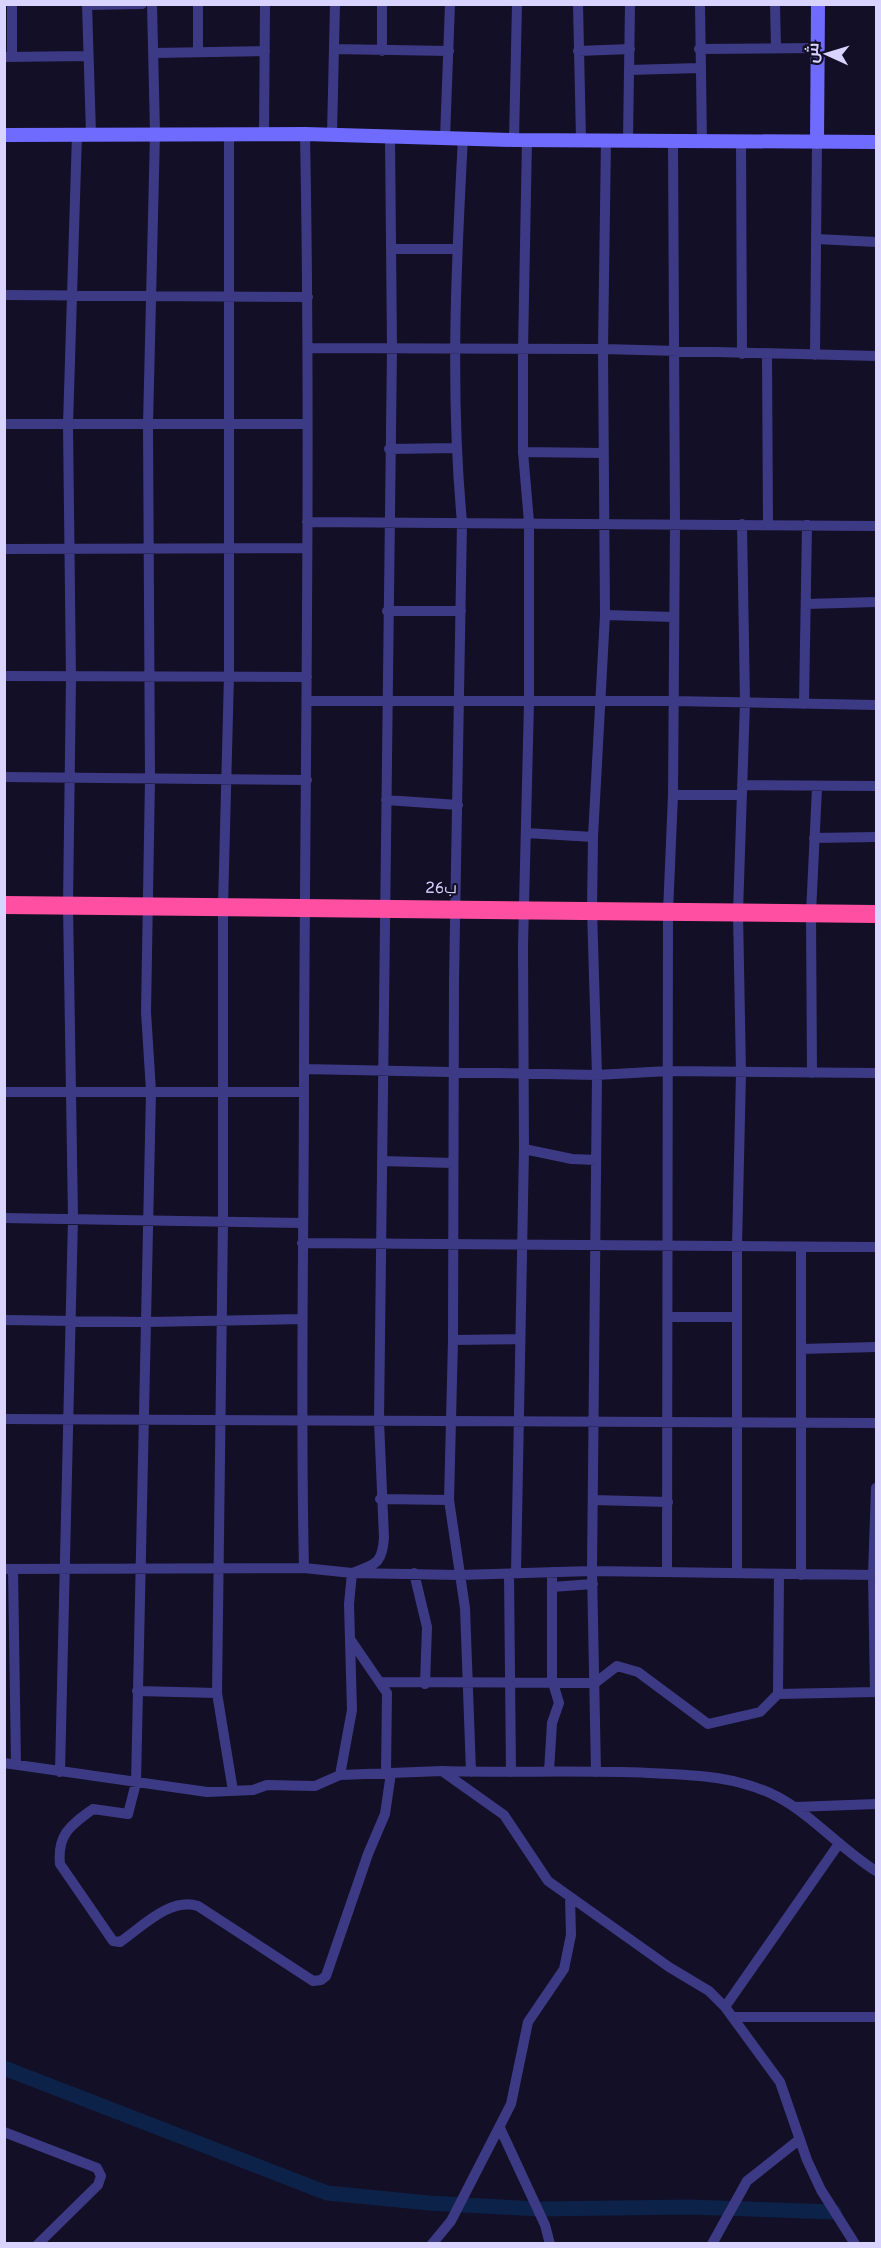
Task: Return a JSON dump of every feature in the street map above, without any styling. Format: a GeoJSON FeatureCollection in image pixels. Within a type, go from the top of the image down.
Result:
{"type":"FeatureCollection","features":[{"type":"Feature","properties":{"kind":"highway","name":"26ب"},"geometry":{"type":"LineString","coordinates":[[4,904],[876,914]]}},
{"type":"Feature","properties":{"kind":"main road"},"geometry":{"type":"LineString","coordinates":[[817,142],[818,4]]}},
{"type":"Feature","properties":{"kind":"main road"},"geometry":{"type":"LineString","coordinates":[[4,135],[332,134],[521,140],[876,142]]}},
{"type":"Feature","properties":{"kind":"street"},"geometry":{"type":"LineString","coordinates":[[12,4],[8,57],[88,56]]}},
{"type":"Feature","properties":{"kind":"street"},"geometry":{"type":"LineString","coordinates":[[60,1772],[73,1218],[68,905],[72,678],[68,425],[88,56],[87,5],[142,4]]}},
{"type":"Feature","properties":{"kind":"street"},"geometry":{"type":"LineString","coordinates":[[152,4],[155,134],[149,297],[147,549],[150,779],[146,1012],[151,1091],[136,1783],[128,1814],[93,1809],[63,1835],[58,1849],[60,1864],[109,1937],[120,1942],[171,1907],[186,1903],[198,1906],[313,1982],[326,1976],[368,1854],[385,1814],[388,1773],[387,1693],[350,1638]]}},
{"type":"Feature","properties":{"kind":"street"},"geometry":{"type":"LineString","coordinates":[[198,4],[198,52]]}},
{"type":"Feature","properties":{"kind":"street"},"geometry":{"type":"LineString","coordinates":[[264,135],[265,4]]}},
{"type":"Feature","properties":{"kind":"street"},"geometry":{"type":"LineString","coordinates":[[332,134],[335,4]]}},
{"type":"Feature","properties":{"kind":"street"},"geometry":{"type":"LineString","coordinates":[[382,4],[382,51]]}},
{"type":"Feature","properties":{"kind":"street"},"geometry":{"type":"LineString","coordinates":[[445,138],[450,4]]}},
{"type":"Feature","properties":{"kind":"street"},"geometry":{"type":"LineString","coordinates":[[511,1772],[508,1684],[519,1421],[523,1245],[522,1074],[529,702],[529,522],[523,452],[521,140],[517,4]]}},
{"type":"Feature","properties":{"kind":"street"},"geometry":{"type":"LineString","coordinates":[[578,4],[581,139]]}},
{"type":"Feature","properties":{"kind":"street"},"geometry":{"type":"LineString","coordinates":[[628,140],[630,4]]}},
{"type":"Feature","properties":{"kind":"street"},"geometry":{"type":"LineString","coordinates":[[700,4],[699,68],[702,141]]}},
{"type":"Feature","properties":{"kind":"street"},"geometry":{"type":"LineString","coordinates":[[775,4],[776,48]]}},
{"type":"Feature","properties":{"kind":"street"},"geometry":{"type":"LineString","coordinates":[[699,49],[819,48]]}},
{"type":"Feature","properties":{"kind":"street"},"geometry":{"type":"LineString","coordinates":[[334,49],[449,51]]}},
{"type":"Feature","properties":{"kind":"street"},"geometry":{"type":"LineString","coordinates":[[578,51],[630,49]]}},
{"type":"Feature","properties":{"kind":"street"},"geometry":{"type":"LineString","coordinates":[[154,53],[265,51]]}},
{"type":"Feature","properties":{"kind":"street"},"geometry":{"type":"LineString","coordinates":[[629,69],[699,68]]}},
{"type":"Feature","properties":{"kind":"street"},"geometry":{"type":"LineString","coordinates":[[229,134],[229,675],[223,907],[223,1222],[217,1693],[233,1791]]}},
{"type":"Feature","properties":{"kind":"street"},"geometry":{"type":"LineString","coordinates":[[304,1568],[300,1421],[307,701],[308,297],[305,134]]}},
{"type":"Feature","properties":{"kind":"street"},"geometry":{"type":"LineString","coordinates":[[352,1573],[377,1563],[383,1555],[379,1421],[388,522],[392,348],[390,136]]}},
{"type":"Feature","properties":{"kind":"street"},"geometry":{"type":"LineString","coordinates":[[463,138],[455,349],[455,448],[462,522],[453,1072],[453,1340],[449,1500],[465,1608],[471,1772]]}},
{"type":"Feature","properties":{"kind":"street"},"geometry":{"type":"LineString","coordinates":[[596,1772],[592,1570],[597,1075],[592,910],[593,837],[604,615],[603,350],[606,140]]}},
{"type":"Feature","properties":{"kind":"street"},"geometry":{"type":"LineString","coordinates":[[667,1572],[668,912],[673,795],[675,525],[673,141]]}},
{"type":"Feature","properties":{"kind":"street"},"geometry":{"type":"LineString","coordinates":[[741,142],[742,354]]}},
{"type":"Feature","properties":{"kind":"street"},"geometry":{"type":"LineString","coordinates":[[815,355],[817,142]]}},
{"type":"Feature","properties":{"kind":"street"},"geometry":{"type":"LineString","coordinates":[[817,239],[876,242]]}},
{"type":"Feature","properties":{"kind":"street"},"geometry":{"type":"LineString","coordinates":[[391,249],[457,249]]}},
{"type":"Feature","properties":{"kind":"street"},"geometry":{"type":"LineString","coordinates":[[4,295],[308,297]]}},
{"type":"Feature","properties":{"kind":"street"},"geometry":{"type":"LineString","coordinates":[[308,348],[603,350],[876,356]]}},
{"type":"Feature","properties":{"kind":"street"},"geometry":{"type":"LineString","coordinates":[[767,355],[768,525]]}},
{"type":"Feature","properties":{"kind":"street"},"geometry":{"type":"LineString","coordinates":[[4,424],[307,424]]}},
{"type":"Feature","properties":{"kind":"street"},"geometry":{"type":"LineString","coordinates":[[389,449],[455,448]]}},
{"type":"Feature","properties":{"kind":"street"},"geometry":{"type":"LineString","coordinates":[[523,452],[603,453]]}},
{"type":"Feature","properties":{"kind":"street"},"geometry":{"type":"LineString","coordinates":[[307,522],[876,526]]}},
{"type":"Feature","properties":{"kind":"street"},"geometry":{"type":"LineString","coordinates":[[737,1573],[737,1246],[741,1072],[738,912],[745,702],[742,524]]}},
{"type":"Feature","properties":{"kind":"street"},"geometry":{"type":"LineString","coordinates":[[804,704],[807,525]]}},
{"type":"Feature","properties":{"kind":"street"},"geometry":{"type":"LineString","coordinates":[[4,549],[307,548]]}},
{"type":"Feature","properties":{"kind":"street"},"geometry":{"type":"LineString","coordinates":[[806,604],[876,602]]}},
{"type":"Feature","properties":{"kind":"street"},"geometry":{"type":"LineString","coordinates":[[387,611],[461,611]]}},
{"type":"Feature","properties":{"kind":"street"},"geometry":{"type":"LineString","coordinates":[[604,615],[674,617]]}},
{"type":"Feature","properties":{"kind":"street"},"geometry":{"type":"LineString","coordinates":[[4,676],[307,677]]}},
{"type":"Feature","properties":{"kind":"street"},"geometry":{"type":"LineString","coordinates":[[307,701],[674,701],[876,705]]}},
{"type":"Feature","properties":{"kind":"street"},"geometry":{"type":"LineString","coordinates":[[4,777],[306,780]]}},
{"type":"Feature","properties":{"kind":"street"},"geometry":{"type":"LineString","coordinates":[[673,795],[742,790],[876,786]]}},
{"type":"Feature","properties":{"kind":"street"},"geometry":{"type":"LineString","coordinates":[[812,1073],[811,913],[817,788]]}},
{"type":"Feature","properties":{"kind":"street"},"geometry":{"type":"LineString","coordinates":[[386,800],[458,805]]}},
{"type":"Feature","properties":{"kind":"street"},"geometry":{"type":"LineString","coordinates":[[526,833],[593,837]]}},
{"type":"Feature","properties":{"kind":"street"},"geometry":{"type":"LineString","coordinates":[[814,838],[876,837]]}},
{"type":"Feature","properties":{"kind":"street"},"geometry":{"type":"LineString","coordinates":[[304,1069],[597,1075],[668,1071],[876,1073]]}},
{"type":"Feature","properties":{"kind":"street"},"geometry":{"type":"LineString","coordinates":[[4,1092],[304,1092]]}},
{"type":"Feature","properties":{"kind":"street"},"geometry":{"type":"LineString","coordinates":[[524,1149],[561,1157],[596,1160]]}},
{"type":"Feature","properties":{"kind":"street"},"geometry":{"type":"LineString","coordinates":[[381,1161],[453,1163]]}},
{"type":"Feature","properties":{"kind":"street"},"geometry":{"type":"LineString","coordinates":[[4,1218],[302,1223]]}},
{"type":"Feature","properties":{"kind":"street"},"geometry":{"type":"LineString","coordinates":[[302,1244],[876,1247]]}},
{"type":"Feature","properties":{"kind":"street"},"geometry":{"type":"LineString","coordinates":[[801,1247],[801,1575]]}},
{"type":"Feature","properties":{"kind":"street"},"geometry":{"type":"LineString","coordinates":[[669,1317],[737,1317]]}},
{"type":"Feature","properties":{"kind":"street"},"geometry":{"type":"LineString","coordinates":[[4,1320],[146,1322],[302,1318]]}},
{"type":"Feature","properties":{"kind":"street"},"geometry":{"type":"LineString","coordinates":[[453,1340],[520,1339]]}},
{"type":"Feature","properties":{"kind":"street"},"geometry":{"type":"LineString","coordinates":[[801,1349],[876,1347]]}},
{"type":"Feature","properties":{"kind":"street"},"geometry":{"type":"LineString","coordinates":[[4,1419],[876,1424]]}},
{"type":"Feature","properties":{"kind":"street"},"geometry":{"type":"LineString","coordinates":[[381,1682],[595,1683],[617,1666],[638,1672],[708,1724],[760,1712],[778,1694],[876,1692],[876,1488]]}},
{"type":"Feature","properties":{"kind":"street"},"geometry":{"type":"LineString","coordinates":[[380,1499],[449,1500]]}},
{"type":"Feature","properties":{"kind":"street"},"geometry":{"type":"LineString","coordinates":[[593,1500],[668,1502]]}},
{"type":"Feature","properties":{"kind":"street"},"geometry":{"type":"LineString","coordinates":[[875,1575],[592,1570],[459,1575],[352,1573],[304,1568],[9,1569],[9,1651],[10,1764],[207,1792],[253,1790],[267,1785],[315,1786],[340,1775],[442,1771],[596,1772],[708,1776],[752,1785],[795,1807],[838,1845],[876,1871]]}},
{"type":"Feature","properties":{"kind":"street"},"geometry":{"type":"LineString","coordinates":[[549,1772],[552,1723],[559,1703],[553,1683],[552,1572]]}},
{"type":"Feature","properties":{"kind":"street"},"geometry":{"type":"LineString","coordinates":[[340,1775],[351,1710],[352,1573]]}},
{"type":"Feature","properties":{"kind":"street"},"geometry":{"type":"LineString","coordinates":[[414,1573],[427,1627],[425,1684]]}},
{"type":"Feature","properties":{"kind":"street"},"geometry":{"type":"LineString","coordinates":[[778,1694],[779,1574]]}},
{"type":"Feature","properties":{"kind":"street"},"geometry":{"type":"LineString","coordinates":[[552,1587],[592,1584]]}},
{"type":"Feature","properties":{"kind":"street"},"geometry":{"type":"LineString","coordinates":[[137,1690],[217,1693]]}},
{"type":"Feature","properties":{"kind":"street"},"geometry":{"type":"LineString","coordinates":[[442,1771],[504,1815],[548,1881],[669,1966],[709,1991],[725,2007],[780,2082],[821,2190],[855,2244]]}},
{"type":"Feature","properties":{"kind":"street"},"geometry":{"type":"LineString","coordinates":[[795,1807],[876,1804]]}},
{"type":"Feature","properties":{"kind":"street"},"geometry":{"type":"LineString","coordinates":[[725,2007],[838,1845]]}},
{"type":"Feature","properties":{"kind":"street"},"geometry":{"type":"LineString","coordinates":[[432,2244],[451,2221],[511,2104],[528,2022],[564,1969],[570,1935],[570,1897]]}},
{"type":"Feature","properties":{"kind":"street"},"geometry":{"type":"LineString","coordinates":[[733,2017],[876,2017]]}},
{"type":"Feature","properties":{"kind":"street"},"geometry":{"type":"LineString","coordinates":[[500,2128],[545,2225],[550,2244]]}},
{"type":"Feature","properties":{"kind":"street"},"geometry":{"type":"LineString","coordinates":[[4,2132],[97,2168],[101,2176],[98,2185],[38,2244]]}},
{"type":"Feature","properties":{"kind":"street"},"geometry":{"type":"LineString","coordinates":[[712,2244],[747,2181],[800,2139]]}},
{"type":"Feature","properties":{"kind":"waterway"},"geometry":{"type":"LineString","coordinates":[[4,2068],[327,2193],[429,2203],[538,2209],[690,2207],[834,2212]]}}]}
